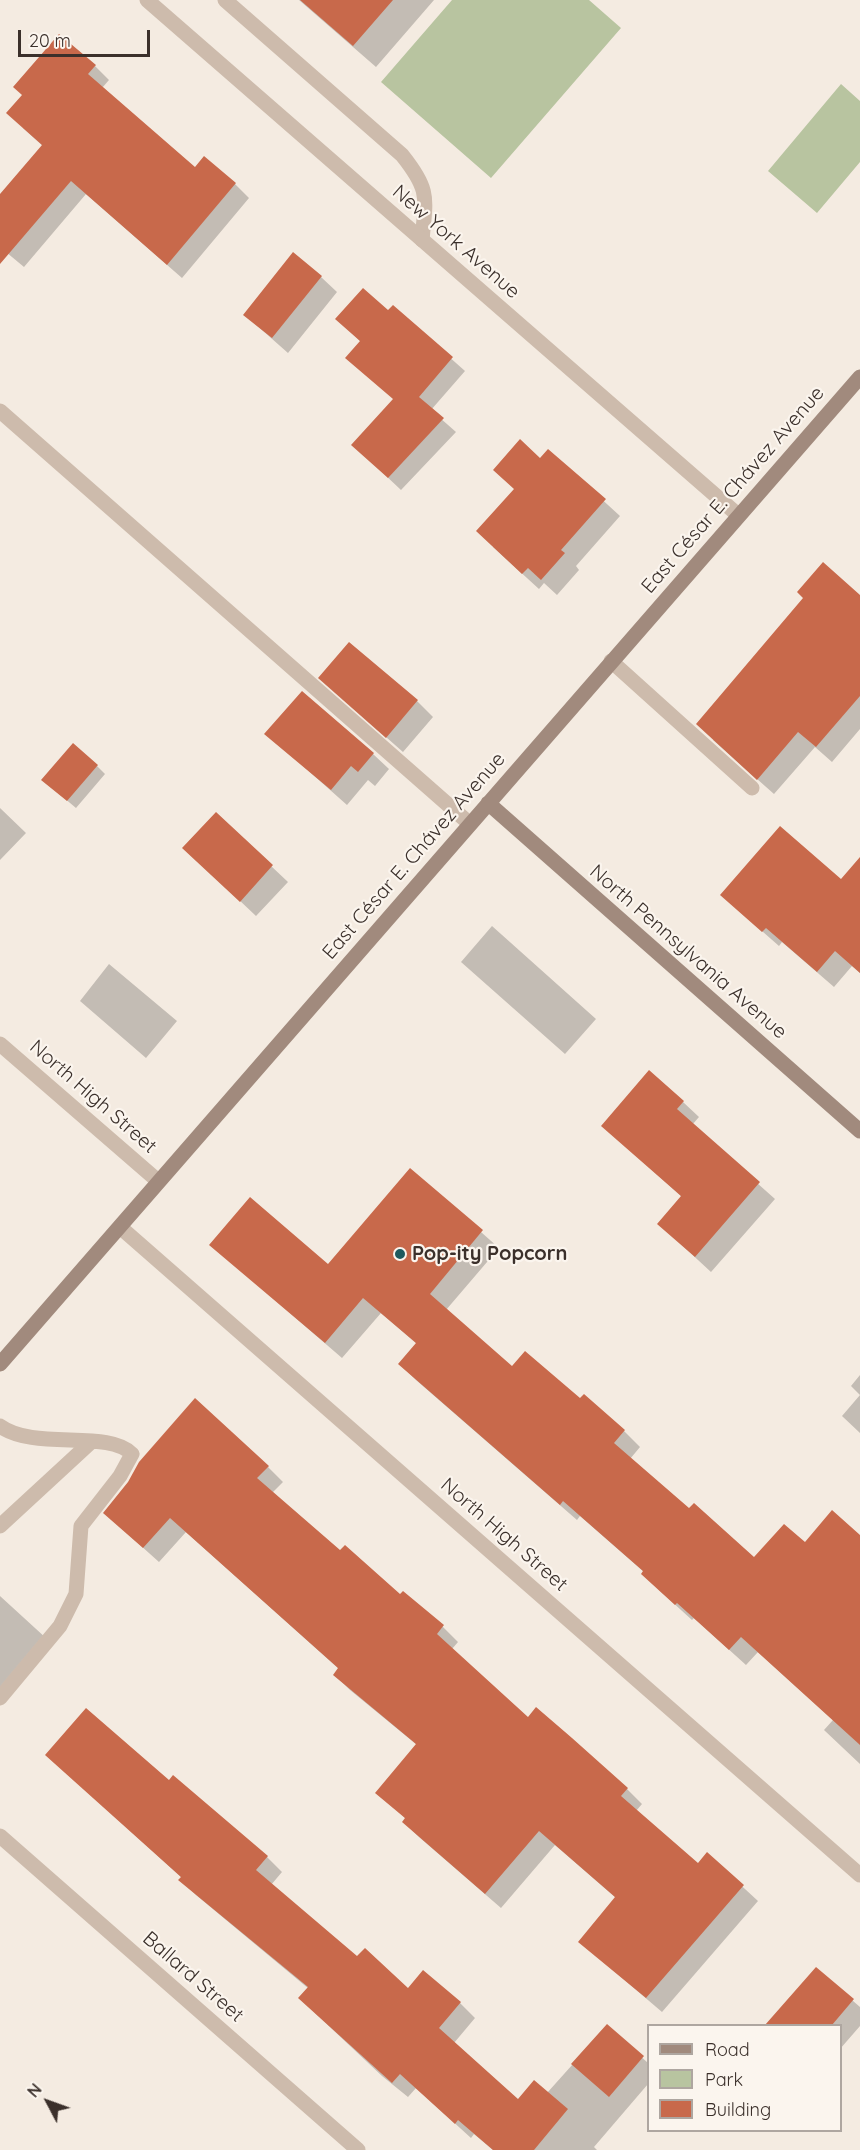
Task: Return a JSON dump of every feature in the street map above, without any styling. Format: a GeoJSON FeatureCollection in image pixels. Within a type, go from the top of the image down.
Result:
{"type":"FeatureCollection","features":[{"type":"Feature","properties":{"kind":"street","name":"New York Avenue"},"geometry":{"type":"LineString","coordinates":[[147,0],[738,515]]}},
{"type":"Feature","properties":{"kind":"street"},"geometry":{"type":"LineString","coordinates":[[225,0],[402,155],[417,173],[426,195],[422,240]]}},
{"type":"Feature","properties":{"kind":"street","name":"East César E. Chávez Avenue"},"geometry":{"type":"LineString","coordinates":[[0,1364],[860,377]]}},
{"type":"Feature","properties":{"kind":"street"},"geometry":{"type":"LineString","coordinates":[[0,411],[470,824]]}},
{"type":"Feature","properties":{"kind":"street"},"geometry":{"type":"LineString","coordinates":[[611,661],[752,788]]}},
{"type":"Feature","properties":{"kind":"street","name":"North Pennsylvania Avenue"},"geometry":{"type":"LineString","coordinates":[[488,803],[860,1131]]}},
{"type":"Feature","properties":{"kind":"street","name":"North High Street"},"geometry":{"type":"LineString","coordinates":[[0,1044],[158,1181]]}},
{"type":"Feature","properties":{"kind":"street","name":"North High Street"},"geometry":{"type":"LineString","coordinates":[[120,1227],[860,1875]]}},
{"type":"Feature","properties":{"kind":"street"},"geometry":{"type":"LineString","coordinates":[[0,1426],[35,1438],[116,1444],[127,1448],[132,1454],[130,1461],[81,1526],[76,1594],[60,1626],[0,1698]]}},
{"type":"Feature","properties":{"kind":"street"},"geometry":{"type":"LineString","coordinates":[[0,1526],[91,1442]]}},
{"type":"Feature","properties":{"kind":"street","name":"Ballard Street"},"geometry":{"type":"LineString","coordinates":[[0,1836],[358,2150]]}},
{"type":"Feature","properties":{"kind":"green space"},"geometry":{"type":"Polygon","coordinates":[[[452,0],[589,0],[621,28],[491,178],[381,82],[452,0]]]}},
{"type":"Feature","properties":{"kind":"green space"},"geometry":{"type":"Polygon","coordinates":[[[841,84],[860,101],[860,162],[817,213],[768,171],[841,84]]]}},
{"type":"Feature","properties":{"kind":"building"},"geometry":{"type":"Polygon","coordinates":[[[300,0],[393,0],[353,46],[300,0]]]}},
{"type":"Feature","properties":{"kind":"building"},"geometry":{"type":"Polygon","coordinates":[[[59,34],[96,65],[88,74],[195,167],[204,156],[236,183],[167,265],[71,181],[0,264],[0,194],[42,145],[6,113],[22,95],[13,87],[59,34]]]}},
{"type":"Feature","properties":{"kind":"building"},"geometry":{"type":"Polygon","coordinates":[[[293,252],[322,276],[272,338],[243,315],[293,252]]]}},
{"type":"Feature","properties":{"kind":"building"},"geometry":{"type":"Polygon","coordinates":[[[363,288],[388,310],[393,305],[453,357],[419,397],[444,418],[388,478],[351,445],[393,399],[345,358],[360,341],[335,319],[363,288]]]}},
{"type":"Feature","properties":{"kind":"building"},"geometry":{"type":"Polygon","coordinates":[[[520,439],[540,458],[548,449],[606,499],[561,550],[565,553],[541,580],[528,568],[522,574],[476,531],[514,489],[493,470],[520,439]]]}},
{"type":"Feature","properties":{"kind":"building"},"geometry":{"type":"Polygon","coordinates":[[[823,562],[860,595],[860,696],[816,747],[798,732],[757,780],[696,724],[803,598],[797,592],[823,562]]]}},
{"type":"Feature","properties":{"kind":"building"},"geometry":{"type":"Polygon","coordinates":[[[349,642],[418,700],[386,738],[318,678],[349,642]]]}},
{"type":"Feature","properties":{"kind":"building"},"geometry":{"type":"Polygon","coordinates":[[[302,691],[374,753],[358,772],[351,766],[331,790],[264,734],[302,691]]]}},
{"type":"Feature","properties":{"kind":"building"},"geometry":{"type":"Polygon","coordinates":[[[73,743],[98,765],[67,801],[41,780],[73,743]]]}},
{"type":"Feature","properties":{"kind":"building"},"geometry":{"type":"Polygon","coordinates":[[[216,812],[273,865],[240,902],[182,848],[216,812]]]}},
{"type":"Feature","properties":{"kind":"building"},"geometry":{"type":"Polygon","coordinates":[[[780,826],[841,879],[860,857],[860,973],[835,951],[817,972],[766,928],[762,932],[720,895],[780,826]]]}},
{"type":"Feature","properties":{"kind":"building"},"geometry":{"type":"Polygon","coordinates":[[[649,1070],[684,1101],[677,1109],[760,1182],[695,1257],[657,1224],[681,1196],[601,1126],[649,1070]]]}},
{"type":"Feature","properties":{"kind":"building"},"geometry":{"type":"Polygon","coordinates":[[[410,1168],[483,1230],[430,1294],[512,1366],[525,1351],[580,1398],[584,1394],[625,1430],[614,1443],[689,1508],[694,1503],[754,1557],[784,1524],[805,1542],[832,1510],[860,1535],[860,1745],[741,1637],[729,1650],[677,1603],[675,1605],[641,1574],[643,1571],[563,1501],[560,1505],[398,1364],[416,1343],[363,1298],[325,1343],[209,1245],[250,1197],[328,1264],[410,1168]]]}},
{"type":"Feature","properties":{"kind":"building"},"geometry":{"type":"Polygon","coordinates":[[[195,1398],[269,1466],[257,1478],[340,1550],[345,1545],[400,1594],[403,1591],[444,1625],[437,1634],[528,1717],[536,1707],[572,1738],[628,1788],[621,1796],[698,1863],[707,1852],[744,1885],[646,1998],[578,1942],[615,1897],[539,1831],[485,1894],[402,1822],[405,1818],[375,1793],[416,1744],[333,1675],[338,1668],[170,1518],[143,1548],[103,1513],[128,1482],[139,1462],[195,1398]]]}},
{"type":"Feature","properties":{"kind":"building"},"geometry":{"type":"Polygon","coordinates":[[[86,1708],[169,1780],[173,1775],[268,1856],[256,1870],[357,1956],[365,1948],[408,1988],[423,1970],[461,2002],[439,2028],[518,2099],[534,2080],[568,2109],[534,2150],[493,2150],[458,2120],[455,2124],[400,2074],[392,2083],[298,1998],[308,1987],[178,1880],[181,1877],[45,1755],[86,1708]]]}},
{"type":"Feature","properties":{"kind":"building"},"geometry":{"type":"Polygon","coordinates":[[[816,1967],[854,1999],[833,2024],[766,2024],[816,1967]]]}},
{"type":"Feature","properties":{"kind":"building"},"geometry":{"type":"Polygon","coordinates":[[[607,2024],[644,2056],[609,2097],[571,2064],[607,2024]]]}},
{"type":"Feature","properties":{"kind":"place","name":"Pop-ity Popcorn"},"geometry":{"type":"Point","coordinates":[400,1254]}}]}
